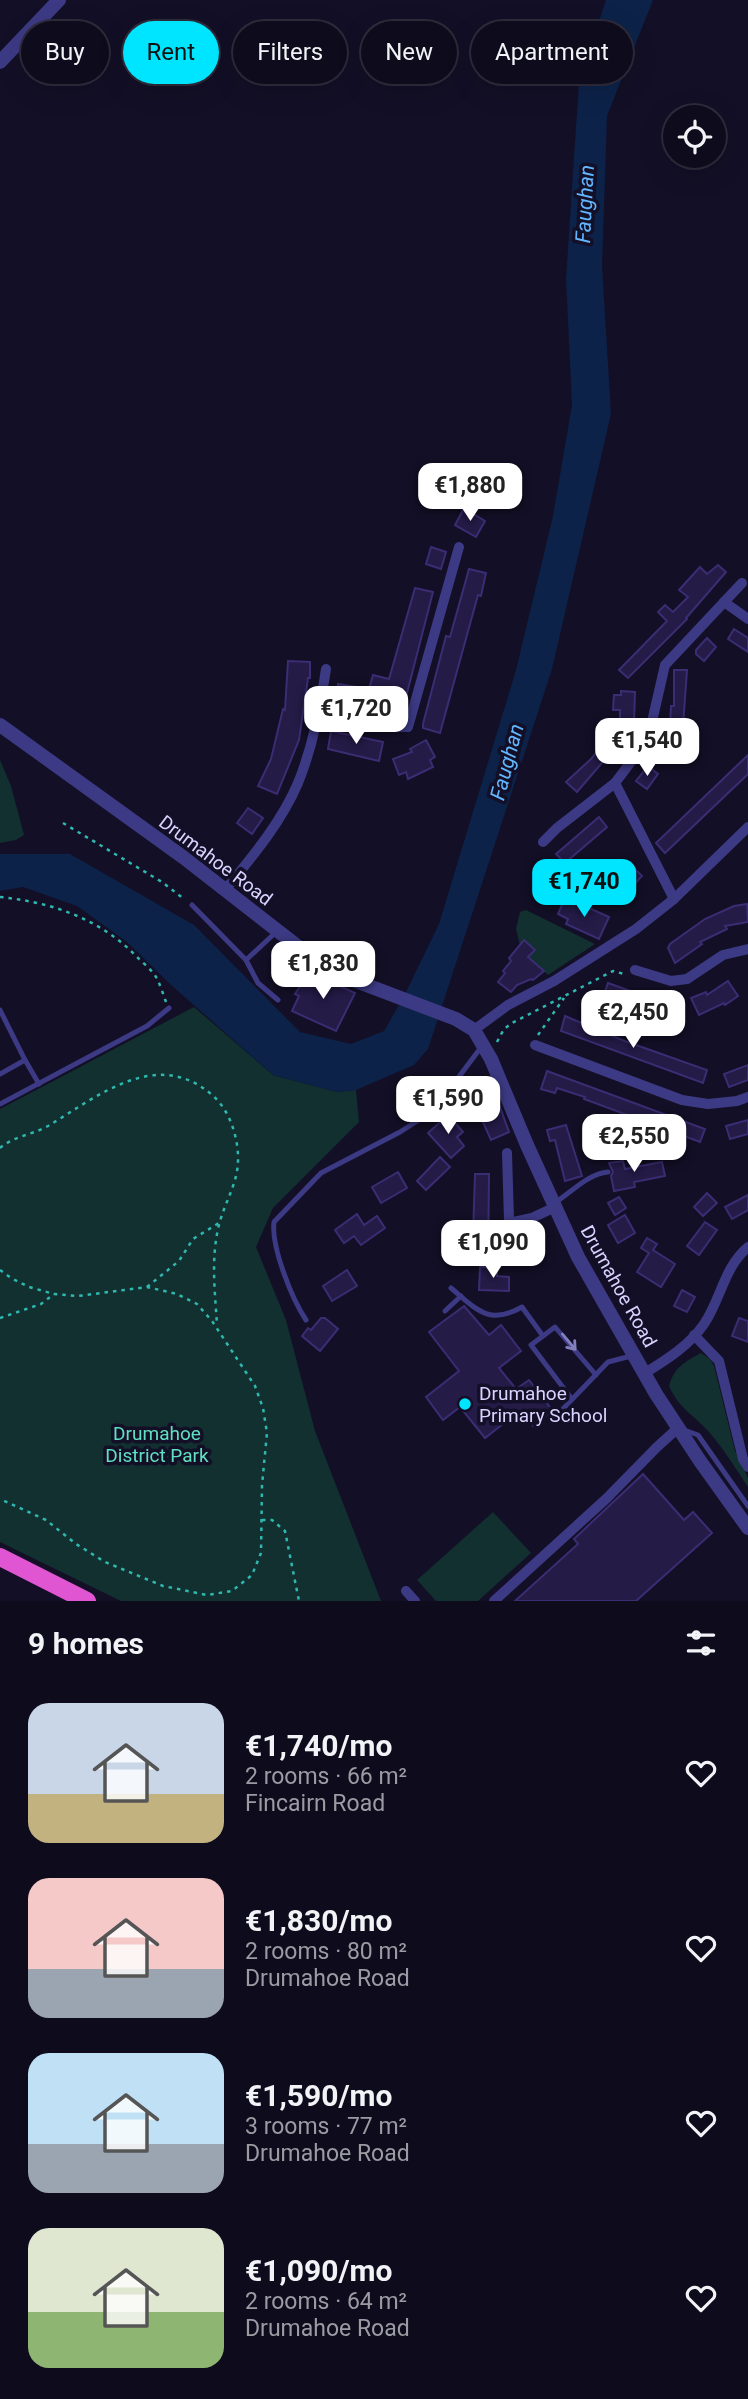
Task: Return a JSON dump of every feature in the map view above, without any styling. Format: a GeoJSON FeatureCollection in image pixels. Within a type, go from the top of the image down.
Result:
{"type":"FeatureCollection","features":[{"type":"Feature","properties":{"kind":"highway"},"geometry":{"type":"LineString","coordinates":[[0,1557],[87,1601]]}},
{"type":"Feature","properties":{"kind":"street"},"geometry":{"type":"LineString","coordinates":[[0,62],[59,0]]}},
{"type":"Feature","properties":{"kind":"street"},"geometry":{"type":"LineString","coordinates":[[319,713],[387,727],[408,727],[459,547]]}},
{"type":"Feature","properties":{"kind":"street"},"geometry":{"type":"LineString","coordinates":[[543,842],[615,783],[648,740],[665,665],[742,583]]}},
{"type":"Feature","properties":{"kind":"street"},"geometry":{"type":"LineString","coordinates":[[724,603],[748,619]]}},
{"type":"Feature","properties":{"kind":"street"},"geometry":{"type":"LineString","coordinates":[[225,890],[262,845],[297,785],[319,713],[326,669]]}},
{"type":"Feature","properties":{"kind":"street","name":"Drumahoe Road"},"geometry":{"type":"LineString","coordinates":[[0,725],[340,975],[456,1019],[474,1030],[484,1043],[578,1257],[678,1428],[748,1528]]}},
{"type":"Feature","properties":{"kind":"street"},"geometry":{"type":"LineString","coordinates":[[615,783],[674,899]]}},
{"type":"Feature","properties":{"kind":"street"},"geometry":{"type":"LineString","coordinates":[[474,1030],[508,1005],[554,981],[636,929],[674,899],[748,827]]}},
{"type":"Feature","properties":{"kind":"street"},"geometry":{"type":"LineString","coordinates":[[635,970],[671,981],[687,979],[723,955],[748,949]]}},
{"type":"Feature","properties":{"kind":"street"},"geometry":{"type":"LineString","coordinates":[[535,1045],[682,1100],[708,1104],[748,1097]]}},
{"type":"Feature","properties":{"kind":"street"},"geometry":{"type":"LineString","coordinates":[[507,1153],[510,1254]]}},
{"type":"Feature","properties":{"kind":"street"},"geometry":{"type":"LineString","coordinates":[[508,1223],[532,1218],[555,1205]]}},
{"type":"Feature","properties":{"kind":"street"},"geometry":{"type":"LineString","coordinates":[[645,1373],[673,1355],[705,1323],[729,1270],[748,1247]]}},
{"type":"Feature","properties":{"kind":"street"},"geometry":{"type":"LineString","coordinates":[[694,1335],[719,1361],[743,1459],[748,1467]]}},
{"type":"Feature","properties":{"kind":"street"},"geometry":{"type":"LineString","coordinates":[[494,1601],[607,1499],[678,1428]]}},
{"type":"Feature","properties":{"kind":"street"},"geometry":{"type":"LineString","coordinates":[[406,1591],[415,1601]]}},
{"type":"Feature","properties":{"kind":"lane"},"geometry":{"type":"LineString","coordinates":[[192,905],[246,960],[258,983],[278,1000]]}},
{"type":"Feature","properties":{"kind":"lane"},"geometry":{"type":"LineString","coordinates":[[246,960],[277,930]]}},
{"type":"Feature","properties":{"kind":"lane"},"geometry":{"type":"LineString","coordinates":[[0,1104],[147,1026],[169,1008]]}},
{"type":"Feature","properties":{"kind":"lane"},"geometry":{"type":"LineString","coordinates":[[0,1010],[39,1084]]}},
{"type":"Feature","properties":{"kind":"lane"},"geometry":{"type":"LineString","coordinates":[[306,1320],[291,1294],[275,1241],[274,1222],[321,1173],[422,1118],[440,1102],[484,1043]]}},
{"type":"Feature","properties":{"kind":"lane"},"geometry":{"type":"LineString","coordinates":[[0,1074],[25,1060]]}},
{"type":"Feature","properties":{"kind":"lane"},"geometry":{"type":"LineString","coordinates":[[555,1205],[585,1180],[608,1172]]}},
{"type":"Feature","properties":{"kind":"lane"},"geometry":{"type":"LineString","coordinates":[[451,1288],[483,1314],[510,1314],[522,1307],[543,1336]]}},
{"type":"Feature","properties":{"kind":"lane"},"geometry":{"type":"LineString","coordinates":[[445,1311],[461,1296]]}},
{"type":"Feature","properties":{"kind":"lane"},"geometry":{"type":"LineString","coordinates":[[571,1398],[531,1345],[555,1326],[596,1375]]}},
{"type":"Feature","properties":{"kind":"lane"},"geometry":{"type":"LineString","coordinates":[[558,1413],[608,1362],[634,1355]]}},
{"type":"Feature","properties":{"kind":"lane"},"geometry":{"type":"LineString","coordinates":[[678,1428],[698,1435],[748,1506]]}},
{"type":"Feature","properties":{"kind":"path"},"geometry":{"type":"LineString","coordinates":[[63,823],[162,882],[192,905]]}},
{"type":"Feature","properties":{"kind":"path"},"geometry":{"type":"LineString","coordinates":[[0,897],[32,900],[55,906],[99,926],[126,945],[155,976],[169,1008]]}},
{"type":"Feature","properties":{"kind":"path"},"geometry":{"type":"LineString","coordinates":[[491,1059],[504,1029],[613,971],[622,974],[635,970]]}},
{"type":"Feature","properties":{"kind":"path"},"geometry":{"type":"LineString","coordinates":[[535,1045],[538,1033],[564,997]]}},
{"type":"Feature","properties":{"kind":"path"},"geometry":{"type":"LineString","coordinates":[[0,1147],[13,1139],[31,1135],[87,1100],[148,1074],[168,1074],[190,1079],[221,1102],[236,1139],[238,1161],[235,1185],[220,1222],[214,1279],[217,1328]]}},
{"type":"Feature","properties":{"kind":"path"},"geometry":{"type":"LineString","coordinates":[[147,1287],[179,1261],[193,1239],[220,1222]]}},
{"type":"Feature","properties":{"kind":"path"},"geometry":{"type":"LineString","coordinates":[[0,1270],[29,1287],[54,1294],[78,1296],[147,1287],[177,1294],[197,1304],[217,1328],[255,1387],[263,1408],[267,1433],[262,1485],[261,1553],[252,1575],[232,1591],[207,1595],[163,1586],[105,1562],[76,1544],[46,1520],[0,1499]]}},
{"type":"Feature","properties":{"kind":"path"},"geometry":{"type":"LineString","coordinates":[[0,1318],[41,1304],[54,1294]]}},
{"type":"Feature","properties":{"kind":"path"},"geometry":{"type":"LineString","coordinates":[[262,1520],[272,1520],[285,1531],[299,1601]]}},
{"type":"Feature","properties":{"kind":"green space"},"geometry":{"type":"Polygon","coordinates":[[[0,760],[11,786],[24,835],[16,840],[0,843],[0,760]]]}},
{"type":"Feature","properties":{"kind":"green space"},"geometry":{"type":"Polygon","coordinates":[[[526,910],[595,944],[548,975],[528,957],[534,949],[524,941],[520,945],[516,929],[520,912],[526,910]]]}},
{"type":"Feature","properties":{"kind":"green space","name":"Drumahoe District Park"},"geometry":{"type":"Polygon","coordinates":[[[194,1007],[273,1075],[337,1092],[356,1090],[359,1122],[273,1208],[256,1247],[286,1320],[315,1431],[381,1601],[121,1601],[0,1542],[0,1109],[194,1007]]]}},
{"type":"Feature","properties":{"kind":"green space"},"geometry":{"type":"Polygon","coordinates":[[[701,1353],[710,1359],[714,1366],[735,1451],[748,1478],[748,1487],[730,1459],[703,1426],[682,1406],[669,1386],[680,1366],[701,1353]]]}},
{"type":"Feature","properties":{"kind":"green space"},"geometry":{"type":"Polygon","coordinates":[[[493,1512],[531,1553],[478,1601],[436,1601],[417,1580],[493,1512]]]}},
{"type":"Feature","properties":{"kind":"water"},"geometry":{"type":"Polygon","coordinates":[[[606,0],[653,0],[633,50],[633,21],[599,21],[606,0]]]}},
{"type":"Feature","properties":{"kind":"water","name":"Faughan"},"geometry":{"type":"Polygon","coordinates":[[[579,84],[620,84],[607,116],[602,265],[611,414],[552,669],[428,1049],[414,1065],[356,1090],[337,1092],[273,1075],[127,942],[77,906],[23,887],[0,891],[0,854],[70,854],[194,925],[300,1032],[351,1044],[384,1031],[439,924],[516,670],[553,516],[572,405],[566,279],[579,84]]]}},
{"type":"Feature","properties":{"kind":"building"},"geometry":{"type":"Polygon","coordinates":[[[464,508],[485,521],[476,537],[455,525],[464,508]]]}},
{"type":"Feature","properties":{"kind":"building"},"geometry":{"type":"Polygon","coordinates":[[[431,547],[446,552],[441,569],[426,564],[431,547]]]}},
{"type":"Feature","properties":{"kind":"building"},"geometry":{"type":"Polygon","coordinates":[[[718,565],[726,572],[687,619],[628,678],[619,670],[667,621],[658,612],[665,605],[673,612],[688,597],[679,590],[700,567],[707,574],[718,565]]]}},
{"type":"Feature","properties":{"kind":"building"},"geometry":{"type":"Polygon","coordinates":[[[469,569],[486,573],[440,733],[423,728],[423,724],[446,636],[450,637],[469,569]]]}},
{"type":"Feature","properties":{"kind":"building"},"geometry":{"type":"Polygon","coordinates":[[[415,588],[433,592],[407,693],[403,692],[397,717],[370,711],[371,708],[336,703],[338,684],[369,689],[373,675],[389,679],[415,588]]]}},
{"type":"Feature","properties":{"kind":"building"},"geometry":{"type":"Polygon","coordinates":[[[734,629],[748,638],[748,652],[728,639],[734,629]]]}},
{"type":"Feature","properties":{"kind":"building"},"geometry":{"type":"Polygon","coordinates":[[[707,638],[716,647],[704,661],[696,654],[696,650],[707,638]]]}},
{"type":"Feature","properties":{"kind":"building"},"geometry":{"type":"Polygon","coordinates":[[[288,661],[310,662],[310,678],[299,740],[277,794],[258,786],[271,759],[283,709],[285,710],[288,661]]]}},
{"type":"Feature","properties":{"kind":"building"},"geometry":{"type":"Polygon","coordinates":[[[674,670],[687,670],[683,726],[670,725],[671,706],[674,706],[674,670]]]}},
{"type":"Feature","properties":{"kind":"building"},"geometry":{"type":"Polygon","coordinates":[[[621,691],[635,692],[634,723],[631,722],[634,724],[621,740],[610,735],[620,722],[620,710],[613,710],[614,695],[621,695],[621,691]]]}},
{"type":"Feature","properties":{"kind":"building"},"geometry":{"type":"Polygon","coordinates":[[[331,731],[383,742],[379,761],[328,749],[331,731]]]}},
{"type":"Feature","properties":{"kind":"building"},"geometry":{"type":"Polygon","coordinates":[[[609,736],[619,743],[577,792],[566,782],[591,759],[609,736]]]}},
{"type":"Feature","properties":{"kind":"building"},"geometry":{"type":"Polygon","coordinates":[[[667,738],[679,744],[671,761],[659,756],[667,738]]]}},
{"type":"Feature","properties":{"kind":"building"},"geometry":{"type":"Polygon","coordinates":[[[426,740],[435,757],[430,760],[433,767],[408,779],[406,772],[399,775],[393,759],[412,752],[410,749],[426,740]]]}},
{"type":"Feature","properties":{"kind":"building"},"geometry":{"type":"Polygon","coordinates":[[[748,755],[748,774],[665,853],[656,843],[748,755]]]}},
{"type":"Feature","properties":{"kind":"building"},"geometry":{"type":"Polygon","coordinates":[[[648,766],[658,774],[647,789],[636,781],[648,766]]]}},
{"type":"Feature","properties":{"kind":"building"},"geometry":{"type":"Polygon","coordinates":[[[248,808],[263,818],[252,834],[237,823],[248,808]]]}},
{"type":"Feature","properties":{"kind":"building"},"geometry":{"type":"Polygon","coordinates":[[[599,817],[607,827],[565,863],[556,854],[599,817]]]}},
{"type":"Feature","properties":{"kind":"building"},"geometry":{"type":"Polygon","coordinates":[[[615,864],[626,874],[633,867],[642,876],[619,900],[610,891],[616,884],[606,874],[615,864]]]}},
{"type":"Feature","properties":{"kind":"building"},"geometry":{"type":"Polygon","coordinates":[[[564,900],[574,905],[576,902],[609,917],[599,939],[566,924],[568,919],[558,914],[564,900]]]}},
{"type":"Feature","properties":{"kind":"building"},"geometry":{"type":"Polygon","coordinates":[[[747,904],[748,922],[725,926],[727,929],[700,942],[702,944],[675,963],[668,948],[670,944],[705,919],[734,906],[747,904]]]}},
{"type":"Feature","properties":{"kind":"building"},"geometry":{"type":"Polygon","coordinates":[[[524,940],[535,950],[528,957],[544,971],[533,980],[517,985],[511,992],[498,982],[511,961],[509,958],[524,940]]]}},
{"type":"Feature","properties":{"kind":"building"},"geometry":{"type":"Polygon","coordinates":[[[309,972],[355,993],[336,1031],[292,1011],[299,996],[295,994],[309,972]]]}},
{"type":"Feature","properties":{"kind":"building"},"geometry":{"type":"Polygon","coordinates":[[[728,981],[738,996],[725,1005],[724,1003],[699,1015],[691,998],[706,992],[707,995],[728,981]]]}},
{"type":"Feature","properties":{"kind":"building"},"geometry":{"type":"Polygon","coordinates":[[[608,983],[650,998],[645,1015],[602,1000],[608,983]]]}},
{"type":"Feature","properties":{"kind":"building"},"geometry":{"type":"Polygon","coordinates":[[[674,999],[676,1017],[660,1019],[659,1000],[674,999]]]}},
{"type":"Feature","properties":{"kind":"building"},"geometry":{"type":"Polygon","coordinates":[[[565,1016],[622,1040],[707,1070],[703,1083],[561,1031],[565,1016]]]}},
{"type":"Feature","properties":{"kind":"building"},"geometry":{"type":"Polygon","coordinates":[[[748,1065],[748,1080],[729,1087],[724,1074],[748,1065]]]}},
{"type":"Feature","properties":{"kind":"building"},"geometry":{"type":"Polygon","coordinates":[[[547,1071],[705,1129],[700,1142],[584,1099],[585,1097],[557,1088],[555,1093],[541,1089],[547,1071]]]}},
{"type":"Feature","properties":{"kind":"building"},"geometry":{"type":"Polygon","coordinates":[[[491,1092],[494,1098],[496,1096],[509,1132],[491,1140],[473,1100],[491,1092]]]}},
{"type":"Feature","properties":{"kind":"building"},"geometry":{"type":"Polygon","coordinates":[[[448,1115],[463,1132],[457,1137],[464,1146],[451,1158],[428,1133],[448,1115]]]}},
{"type":"Feature","properties":{"kind":"building"},"geometry":{"type":"Polygon","coordinates":[[[748,1120],[748,1134],[730,1139],[726,1126],[748,1120]]]}},
{"type":"Feature","properties":{"kind":"building"},"geometry":{"type":"Polygon","coordinates":[[[566,1125],[582,1176],[565,1181],[555,1140],[550,1141],[547,1130],[566,1125]]]}},
{"type":"Feature","properties":{"kind":"building"},"geometry":{"type":"Polygon","coordinates":[[[440,1157],[450,1167],[426,1190],[417,1181],[440,1157]]]}},
{"type":"Feature","properties":{"kind":"building"},"geometry":{"type":"Polygon","coordinates":[[[623,1161],[625,1169],[662,1162],[665,1176],[634,1182],[635,1187],[614,1191],[611,1176],[613,1172],[609,1163],[623,1161]]]}},
{"type":"Feature","properties":{"kind":"building"},"geometry":{"type":"Polygon","coordinates":[[[398,1172],[407,1188],[381,1203],[372,1187],[398,1172]]]}},
{"type":"Feature","properties":{"kind":"building"},"geometry":{"type":"Polygon","coordinates":[[[475,1174],[489,1174],[488,1262],[471,1262],[471,1259],[465,1259],[465,1239],[472,1239],[473,1236],[475,1174]]]}},
{"type":"Feature","properties":{"kind":"building"},"geometry":{"type":"Polygon","coordinates":[[[707,1193],[717,1203],[703,1216],[694,1207],[707,1193]]]}},
{"type":"Feature","properties":{"kind":"building"},"geometry":{"type":"Polygon","coordinates":[[[748,1195],[748,1210],[732,1219],[725,1207],[748,1195]]]}},
{"type":"Feature","properties":{"kind":"building"},"geometry":{"type":"Polygon","coordinates":[[[619,1197],[626,1208],[615,1215],[608,1203],[619,1197]]]}},
{"type":"Feature","properties":{"kind":"building"},"geometry":{"type":"Polygon","coordinates":[[[357,1214],[364,1225],[377,1216],[385,1228],[361,1245],[354,1236],[344,1243],[335,1230],[357,1214]]]}},
{"type":"Feature","properties":{"kind":"building"},"geometry":{"type":"Polygon","coordinates":[[[625,1215],[635,1233],[618,1243],[608,1225],[625,1215]]]}},
{"type":"Feature","properties":{"kind":"building"},"geometry":{"type":"Polygon","coordinates":[[[705,1222],[717,1230],[699,1255],[687,1246],[705,1222]]]}},
{"type":"Feature","properties":{"kind":"building"},"geometry":{"type":"Polygon","coordinates":[[[647,1238],[657,1244],[653,1250],[675,1264],[661,1287],[637,1272],[649,1253],[641,1248],[647,1238]]]}},
{"type":"Feature","properties":{"kind":"building"},"geometry":{"type":"Polygon","coordinates":[[[480,1267],[497,1267],[497,1276],[509,1277],[509,1291],[479,1290],[480,1267]]]}},
{"type":"Feature","properties":{"kind":"building"},"geometry":{"type":"Polygon","coordinates":[[[347,1270],[357,1286],[332,1301],[323,1286],[347,1270]]]}},
{"type":"Feature","properties":{"kind":"building"},"geometry":{"type":"Polygon","coordinates":[[[682,1290],[695,1297],[687,1312],[674,1306],[682,1290]]]}},
{"type":"Feature","properties":{"kind":"building"},"geometry":{"type":"Polygon","coordinates":[[[464,1306],[489,1335],[501,1325],[521,1351],[499,1368],[516,1389],[529,1380],[553,1411],[533,1426],[521,1410],[485,1438],[460,1407],[443,1420],[426,1397],[459,1371],[429,1332],[464,1306]]]}},
{"type":"Feature","properties":{"kind":"building"},"geometry":{"type":"Polygon","coordinates":[[[321,1318],[325,1318],[338,1329],[320,1351],[302,1336],[321,1318]]]}},
{"type":"Feature","properties":{"kind":"building"},"geometry":{"type":"Polygon","coordinates":[[[739,1318],[748,1321],[748,1342],[732,1336],[739,1318]]]}},
{"type":"Feature","properties":{"kind":"building"},"geometry":{"type":"Polygon","coordinates":[[[643,1474],[684,1520],[693,1512],[712,1533],[636,1601],[515,1601],[578,1544],[574,1539],[643,1474]]]}},
{"type":"Feature","properties":{"kind":"place","name":"Drumahoe Primary School"},"geometry":{"type":"Point","coordinates":[465,1404]}}]}
